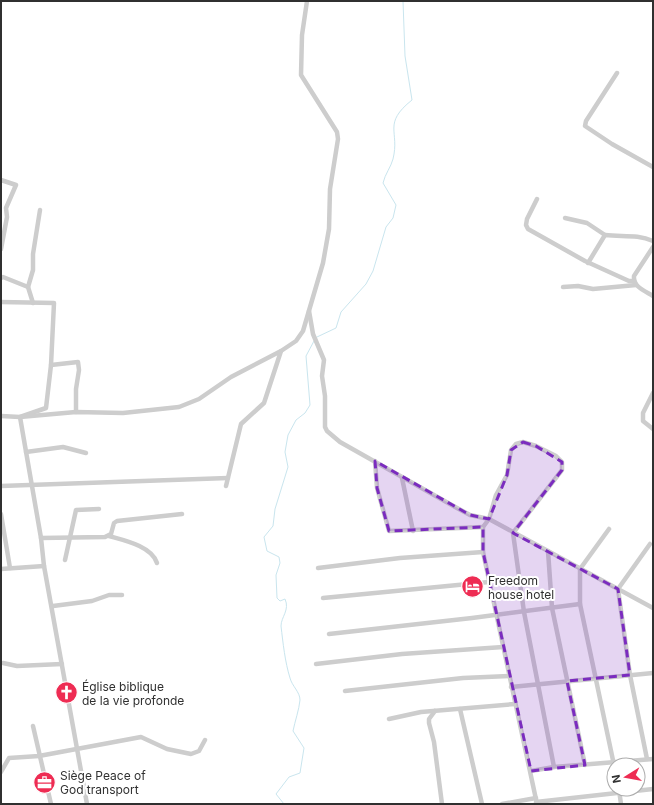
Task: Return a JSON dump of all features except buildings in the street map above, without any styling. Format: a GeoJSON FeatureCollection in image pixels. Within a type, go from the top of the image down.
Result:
{"type":"FeatureCollection","features":[{"type":"Feature","properties":{"kind":"street"},"geometry":{"type":"LineString","coordinates":[[1,416],[20,417],[76,412],[123,413],[179,407],[198,399],[231,377],[281,351],[296,341],[303,331],[323,263],[330,229],[330,189],[338,139],[337,132],[301,75],[302,35],[307,1]]}},
{"type":"Feature","properties":{"kind":"street"},"geometry":{"type":"LineString","coordinates":[[617,73],[586,121],[585,126],[612,144],[653,167]]}},
{"type":"Feature","properties":{"kind":"street"},"geometry":{"type":"LineString","coordinates":[[1,180],[16,184],[6,208],[7,217],[1,249]]}},
{"type":"Feature","properties":{"kind":"street"},"geometry":{"type":"LineString","coordinates":[[537,199],[527,219],[526,225],[528,229],[588,262],[635,283],[653,296]]}},
{"type":"Feature","properties":{"kind":"street"},"geometry":{"type":"LineString","coordinates":[[34,303],[28,287],[33,270],[33,254],[40,210]]}},
{"type":"Feature","properties":{"kind":"street"},"geometry":{"type":"LineString","coordinates":[[565,218],[587,223],[605,235],[626,238],[641,236],[653,241]]}},
{"type":"Feature","properties":{"kind":"street"},"geometry":{"type":"LineString","coordinates":[[588,262],[605,235]]}},
{"type":"Feature","properties":{"kind":"street"},"geometry":{"type":"LineString","coordinates":[[635,283],[634,276],[653,247]]}},
{"type":"Feature","properties":{"kind":"street"},"geometry":{"type":"LineString","coordinates":[[1,278],[3,277],[28,287]]}},
{"type":"Feature","properties":{"kind":"street"},"geometry":{"type":"LineString","coordinates":[[563,287],[578,286],[593,289],[635,283]]}},
{"type":"Feature","properties":{"kind":"street"},"geometry":{"type":"LineString","coordinates":[[1,302],[54,303],[51,365],[46,408],[20,417]]}},
{"type":"Feature","properties":{"kind":"street"},"geometry":{"type":"LineString","coordinates":[[309,309],[313,334],[324,360],[322,376],[325,396],[325,427],[327,431],[340,442],[470,515],[489,520],[653,608]]}},
{"type":"Feature","properties":{"kind":"street"},"geometry":{"type":"LineString","coordinates":[[226,486],[241,424],[264,403],[281,351]]}},
{"type":"Feature","properties":{"kind":"street"},"geometry":{"type":"LineString","coordinates":[[51,365],[78,362],[79,370],[76,389],[76,412]]}},
{"type":"Feature","properties":{"kind":"street"},"geometry":{"type":"LineString","coordinates":[[653,393],[643,413],[644,421],[653,429]]}},
{"type":"Feature","properties":{"kind":"street"},"geometry":{"type":"LineString","coordinates":[[20,417],[41,538],[44,566],[53,606],[87,804]]}},
{"type":"Feature","properties":{"kind":"street"},"geometry":{"type":"LineString","coordinates":[[536,801],[531,771],[511,687],[483,552],[483,527],[489,520],[496,496],[507,475],[511,450],[516,444],[523,442],[536,446],[556,456],[562,462],[562,470],[513,533],[524,612],[554,767]]}},
{"type":"Feature","properties":{"kind":"street"},"geometry":{"type":"LineString","coordinates":[[26,452],[63,447],[86,453]]}},
{"type":"Feature","properties":{"kind":"street"},"geometry":{"type":"LineString","coordinates":[[375,462],[377,488],[388,530],[391,532],[483,527]]}},
{"type":"Feature","properties":{"kind":"street"},"geometry":{"type":"LineString","coordinates":[[1,486],[32,483],[228,478]]}},
{"type":"Feature","properties":{"kind":"street"},"geometry":{"type":"LineString","coordinates":[[402,478],[413,531]]}},
{"type":"Feature","properties":{"kind":"street"},"geometry":{"type":"LineString","coordinates":[[66,560],[76,510],[99,509]]}},
{"type":"Feature","properties":{"kind":"street"},"geometry":{"type":"LineString","coordinates":[[1,514],[10,568]]}},
{"type":"Feature","properties":{"kind":"street"},"geometry":{"type":"LineString","coordinates":[[108,536],[114,523],[117,521],[182,514]]}},
{"type":"Feature","properties":{"kind":"street"},"geometry":{"type":"LineString","coordinates":[[609,529],[580,569],[580,604],[613,757]]}},
{"type":"Feature","properties":{"kind":"street"},"geometry":{"type":"LineString","coordinates":[[41,538],[108,536],[133,543],[153,555],[157,563]]}},
{"type":"Feature","properties":{"kind":"street"},"geometry":{"type":"LineString","coordinates":[[650,544],[618,589],[630,676],[647,759],[653,759]]}},
{"type":"Feature","properties":{"kind":"street"},"geometry":{"type":"LineString","coordinates":[[548,551],[552,608],[585,765]]}},
{"type":"Feature","properties":{"kind":"street"},"geometry":{"type":"LineString","coordinates":[[318,568],[400,558],[483,552]]}},
{"type":"Feature","properties":{"kind":"street"},"geometry":{"type":"LineString","coordinates":[[1,569],[44,566]]}},
{"type":"Feature","properties":{"kind":"street"},"geometry":{"type":"LineString","coordinates":[[322,598],[489,582]]}},
{"type":"Feature","properties":{"kind":"street"},"geometry":{"type":"LineString","coordinates":[[53,606],[92,601],[109,595],[122,595]]}},
{"type":"Feature","properties":{"kind":"street"},"geometry":{"type":"LineString","coordinates":[[329,634],[524,612],[580,604]]}},
{"type":"Feature","properties":{"kind":"street"},"geometry":{"type":"LineString","coordinates":[[316,664],[402,654],[503,647]]}},
{"type":"Feature","properties":{"kind":"street"},"geometry":{"type":"LineString","coordinates":[[3,663],[17,666],[62,664]]}},
{"type":"Feature","properties":{"kind":"street"},"geometry":{"type":"LineString","coordinates":[[511,687],[653,673]]}},
{"type":"Feature","properties":{"kind":"street"},"geometry":{"type":"LineString","coordinates":[[345,691],[463,678],[509,676]]}},
{"type":"Feature","properties":{"kind":"street"},"geometry":{"type":"LineString","coordinates":[[389,719],[421,712],[515,704]]}},
{"type":"Feature","properties":{"kind":"street"},"geometry":{"type":"LineString","coordinates":[[460,709],[482,804]]}},
{"type":"Feature","properties":{"kind":"street"},"geometry":{"type":"LineString","coordinates":[[435,711],[429,719],[429,723],[434,742],[442,804]]}},
{"type":"Feature","properties":{"kind":"street"},"geometry":{"type":"LineString","coordinates":[[33,726],[51,804]]}},
{"type":"Feature","properties":{"kind":"street"},"geometry":{"type":"LineString","coordinates":[[1,772],[9,758],[40,756],[141,737],[167,748],[191,754],[199,751],[205,740]]}},
{"type":"Feature","properties":{"kind":"street"},"geometry":{"type":"LineString","coordinates":[[531,771],[554,767],[606,764]]}},
{"type":"Feature","properties":{"kind":"street"},"geometry":{"type":"LineString","coordinates":[[502,804],[606,792]]}},
{"type":"Feature","properties":{"kind":"highlighted area"},"geometry":{"type":"Polygon","coordinates":[[[523,442],[536,446],[562,462],[562,470],[513,533],[618,589],[630,675],[567,681],[585,765],[531,771],[483,552],[483,527],[389,531],[377,488],[375,461],[470,515],[489,519],[507,475],[511,450],[523,442]]]}},
{"type":"Feature","properties":{"kind":"waterway"},"geometry":{"type":"LineString","coordinates":[[317,337],[336,328],[341,312],[366,284],[373,271],[386,227],[393,218],[396,205],[383,183],[393,159],[395,149],[394,128],[397,115],[412,100],[405,56],[403,1]]}},
{"type":"Feature","properties":{"kind":"waterway"},"geometry":{"type":"LineString","coordinates":[[284,804],[276,794],[289,777],[300,773],[304,748],[293,731],[299,708],[300,697],[292,684],[284,652],[281,623],[286,610],[286,603],[285,599],[280,601],[277,598],[276,575],[280,563],[279,557],[267,551],[264,537],[273,526],[275,509],[288,467],[285,452],[288,435],[296,420],[305,413],[310,405],[306,356],[314,341]]}},
{"type":"Feature","properties":{"kind":"place","name":"Freedom house hotel"},"geometry":{"type":"Point","coordinates":[473,587]}},
{"type":"Feature","properties":{"kind":"place","name":"Église biblique de la vie profonde"},"geometry":{"type":"Point","coordinates":[66,693]}},
{"type":"Feature","properties":{"kind":"place","name":"Siège Peace of God transport"},"geometry":{"type":"Point","coordinates":[45,782]}}]}
